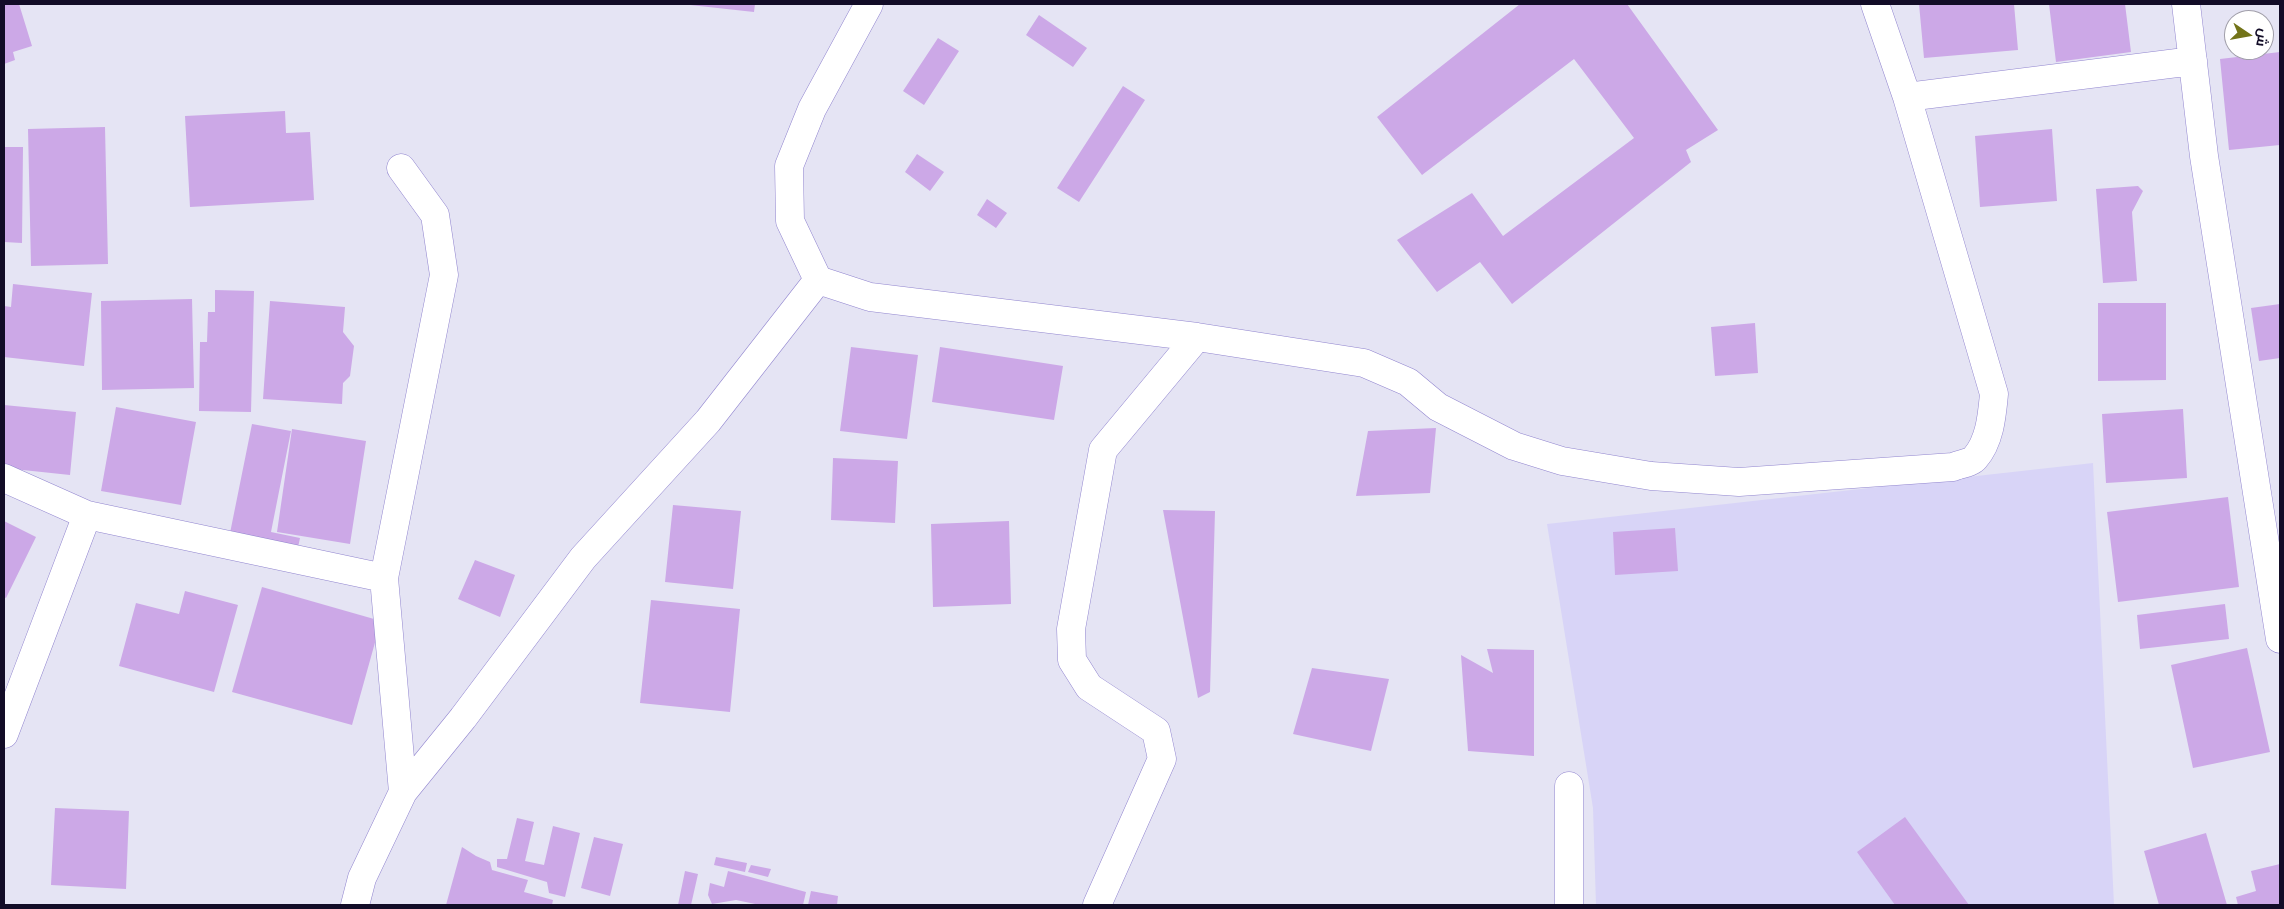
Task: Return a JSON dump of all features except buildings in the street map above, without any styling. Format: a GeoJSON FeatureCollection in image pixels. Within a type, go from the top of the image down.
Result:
{"type":"FeatureCollection","features":[{"type":"Feature","properties":{"kind":"street"},"geometry":{"type":"LineString","coordinates":[[868,4],[812,109],[789,166],[790,221],[818,280],[870,297],[1198,336],[1364,363],[1408,382],[1438,407],[1514,446],[1562,461],[1651,476],[1739,482],[1953,467],[1974,459],[1983,445],[1991,421],[1994,394],[1906,96],[1875,4]]}},
{"type":"Feature","properties":{"kind":"street"},"geometry":{"type":"LineString","coordinates":[[2186,4],[2204,156],[2280,638]]}},
{"type":"Feature","properties":{"kind":"street"},"geometry":{"type":"LineString","coordinates":[[1906,96],[2193,61]]}},
{"type":"Feature","properties":{"kind":"street"},"geometry":{"type":"LineString","coordinates":[[401,168],[435,215],[444,275],[384,578],[404,792]]}},
{"type":"Feature","properties":{"kind":"street"},"geometry":{"type":"LineString","coordinates":[[354,905],[362,878],[404,792],[463,718],[583,558],[708,421],[818,280]]}},
{"type":"Feature","properties":{"kind":"street"},"geometry":{"type":"LineString","coordinates":[[1097,905],[1162,759],[1156,730],[1089,687],[1072,660],[1071,629],[1103,450],[1198,336]]}},
{"type":"Feature","properties":{"kind":"street"},"geometry":{"type":"LineString","coordinates":[[4,478],[87,515],[384,578]]}},
{"type":"Feature","properties":{"kind":"street"},"geometry":{"type":"LineString","coordinates":[[4,734],[87,515]]}},
{"type":"Feature","properties":{"kind":"street"},"geometry":{"type":"LineString","coordinates":[[1569,786],[1570,905]]}},
{"type":"Feature","properties":{"kind":"shaded area"},"geometry":{"type":"Polygon","coordinates":[[[2093,463],[2114,905],[1596,905],[1593,808],[1547,524],[2093,463]]]}}]}
